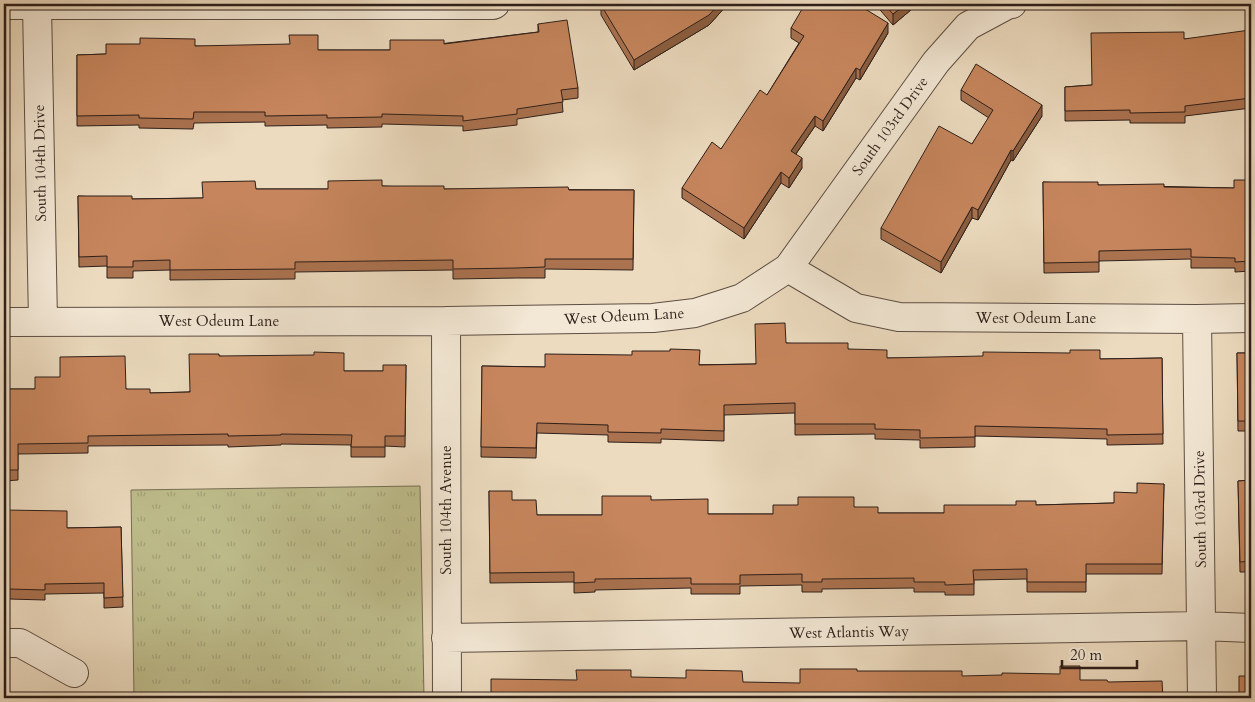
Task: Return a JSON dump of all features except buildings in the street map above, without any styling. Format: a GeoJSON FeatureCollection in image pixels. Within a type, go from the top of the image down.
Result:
{"type":"FeatureCollection","features":[{"type":"Feature","properties":{"kind":"street"},"geometry":{"type":"LineString","coordinates":[[4,5],[494,4]]}},
{"type":"Feature","properties":{"kind":"street","name":"South 103rd Drive"},"geometry":{"type":"LineString","coordinates":[[788,268],[936,62],[968,26],[1011,4]]}},
{"type":"Feature","properties":{"kind":"street","name":"South 104th Drive"},"geometry":{"type":"LineString","coordinates":[[37,5],[43,322]]}},
{"type":"Feature","properties":{"kind":"street","name":"West Odeum Lane"},"geometry":{"type":"LineString","coordinates":[[4,322],[446,321],[653,318],[695,313],[742,298],[788,268],[856,308],[899,317],[1251,318]]}},
{"type":"Feature","properties":{"kind":"street","name":"South 103rd Drive"},"geometry":{"type":"LineString","coordinates":[[1197,319],[1202,698]]}},
{"type":"Feature","properties":{"kind":"street","name":"South 104th Avenue"},"geometry":{"type":"LineString","coordinates":[[446,321],[447,698]]}},
{"type":"Feature","properties":{"kind":"street","name":"West Atlantis Way"},"geometry":{"type":"LineString","coordinates":[[446,638],[1202,626],[1251,628]]}},
{"type":"Feature","properties":{"kind":"street"},"geometry":{"type":"LineString","coordinates":[[4,643],[20,643],[74,673]]}},
{"type":"Feature","properties":{"kind":"green space"},"geometry":{"type":"Polygon","coordinates":[[[420,486],[424,698],[134,698],[131,490],[420,486]]]}}]}
